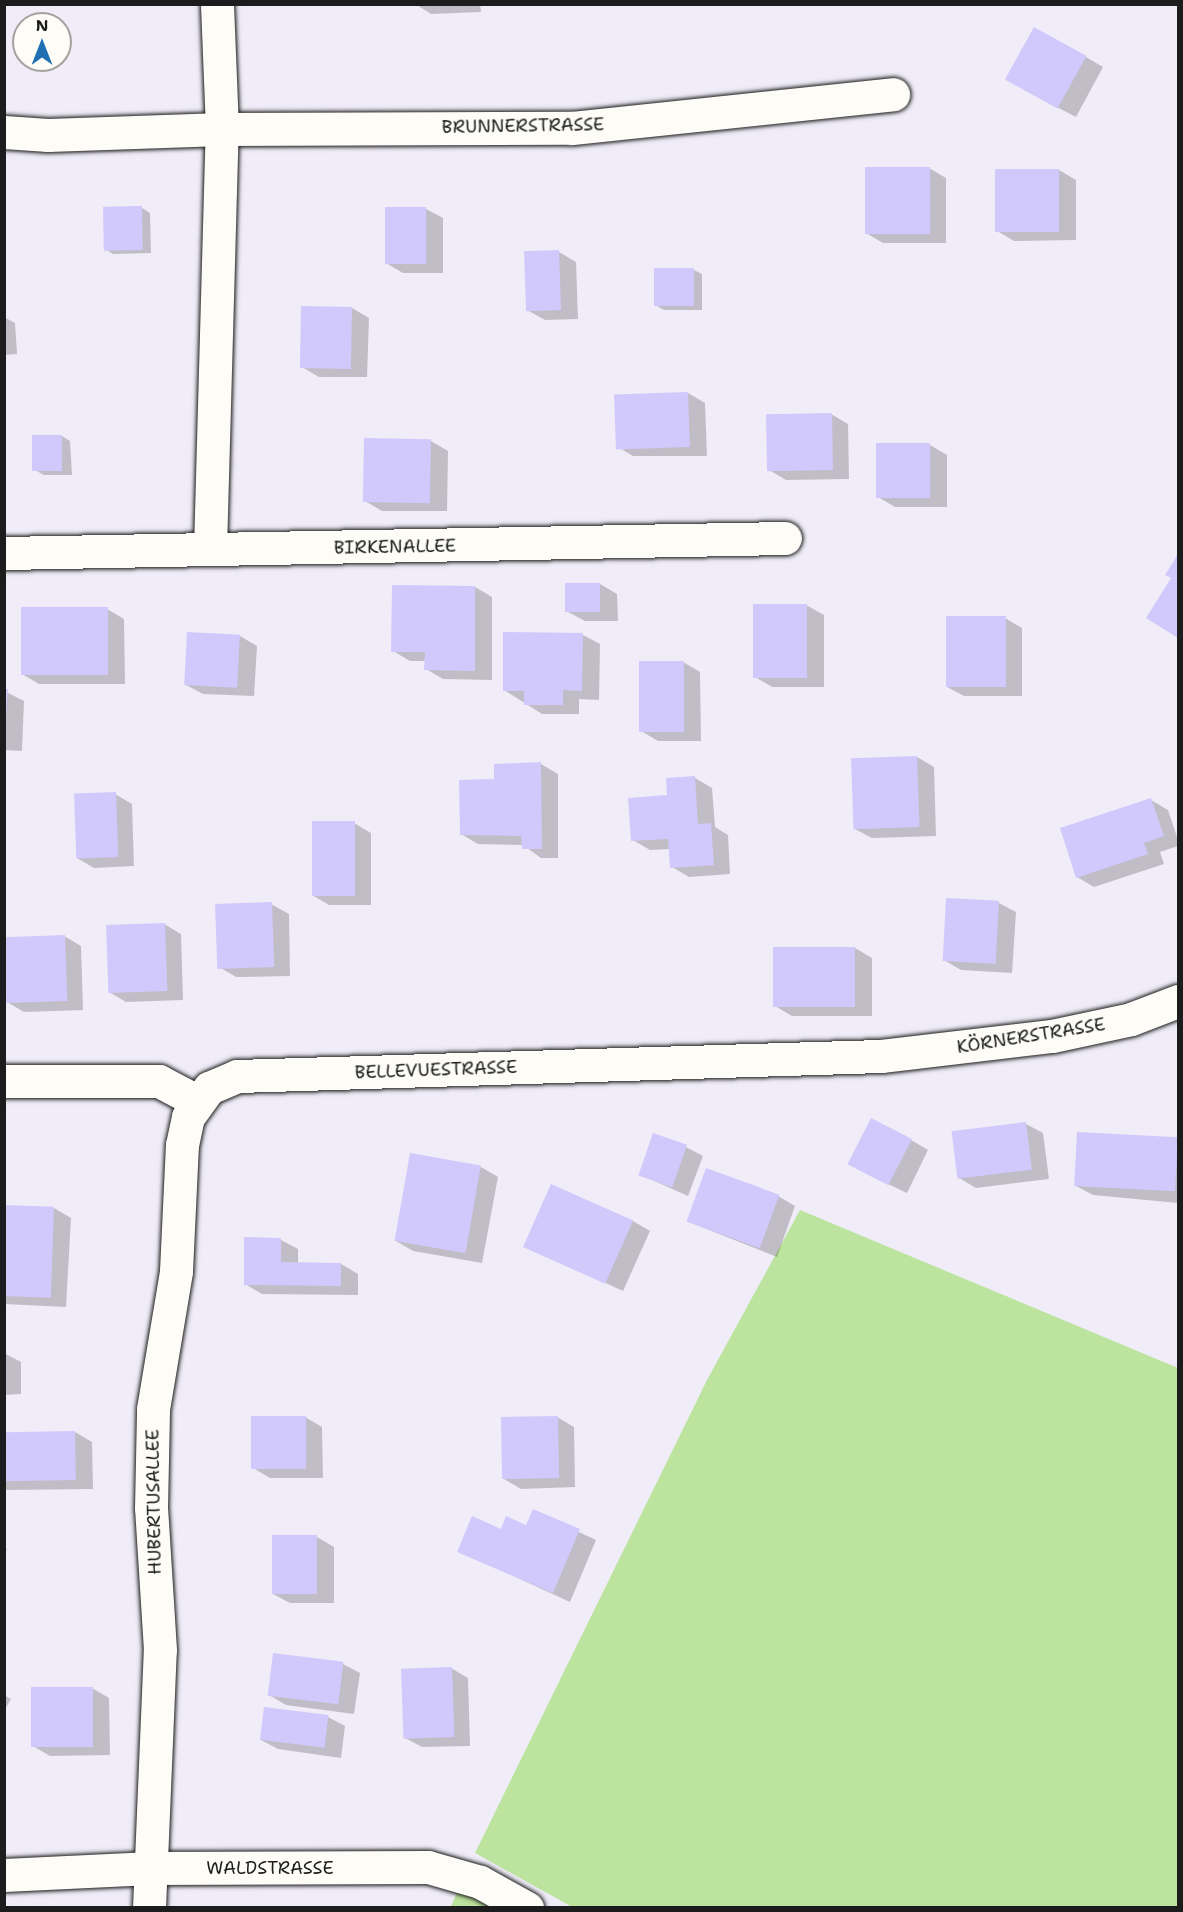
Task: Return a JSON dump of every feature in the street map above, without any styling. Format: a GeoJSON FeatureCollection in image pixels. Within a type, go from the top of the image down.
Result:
{"type":"FeatureCollection","features":[{"type":"Feature","properties":{"kind":"street"},"geometry":{"type":"LineString","coordinates":[[210,549],[222,129],[217,4]]}},
{"type":"Feature","properties":{"kind":"street","name":"BRUNNERSTRASSE"},"geometry":{"type":"LineString","coordinates":[[4,132],[48,135],[222,129],[572,128],[894,94]]}},
{"type":"Feature","properties":{"kind":"street","name":"BIRKENALLEE"},"geometry":{"type":"LineString","coordinates":[[4,553],[785,538]]}},
{"type":"Feature","properties":{"kind":"street","name":"KÖRNERSTRASSE"},"geometry":{"type":"LineString","coordinates":[[881,1056],[1052,1036],[1131,1018],[1179,1001]]}},
{"type":"Feature","properties":{"kind":"street","name":"BELLEVUESTRASSE"},"geometry":{"type":"LineString","coordinates":[[196,1101],[209,1088],[237,1076],[881,1056]]}},
{"type":"Feature","properties":{"kind":"street"},"geometry":{"type":"LineString","coordinates":[[4,1081],[159,1081],[196,1101]]}},
{"type":"Feature","properties":{"kind":"street","name":"HUBERTUSALLEE"},"geometry":{"type":"LineString","coordinates":[[149,1908],[160,1650],[152,1518],[153,1409],[176,1271],[182,1145],[188,1117],[196,1101]]}},
{"type":"Feature","properties":{"kind":"street","name":"WALDSTRASSE"},"geometry":{"type":"LineString","coordinates":[[4,1875],[151,1868],[428,1867],[480,1882],[527,1908]]}},
{"type":"Feature","properties":{"kind":"green space"},"geometry":{"type":"Polygon","coordinates":[[[800,1210],[1178,1368],[1178,1907],[572,1907],[475,1853],[707,1380],[800,1210]]]}},
{"type":"Feature","properties":{"kind":"green space"},"geometry":{"type":"Polygon","coordinates":[[[463,1880],[512,1908],[450,1908],[463,1880]]]}},
{"type":"Feature","properties":{"kind":"building"},"geometry":{"type":"Polygon","coordinates":[[[1034,27],[1086,56],[1057,109],[1005,79],[1034,27]]]}},
{"type":"Feature","properties":{"kind":"building"},"geometry":{"type":"Polygon","coordinates":[[[865,167],[930,167],[930,234],[865,234],[865,167]]]}},
{"type":"Feature","properties":{"kind":"building"},"geometry":{"type":"Polygon","coordinates":[[[995,169],[1059,169],[1059,232],[995,232],[995,169]]]}},
{"type":"Feature","properties":{"kind":"building"},"geometry":{"type":"Polygon","coordinates":[[[142,206],[143,250],[104,251],[103,207],[142,206]]]}},
{"type":"Feature","properties":{"kind":"building"},"geometry":{"type":"Polygon","coordinates":[[[385,207],[426,207],[426,264],[385,264],[385,207]]]}},
{"type":"Feature","properties":{"kind":"building"},"geometry":{"type":"Polygon","coordinates":[[[559,250],[561,310],[526,311],[524,251],[559,250]]]}},
{"type":"Feature","properties":{"kind":"building"},"geometry":{"type":"Polygon","coordinates":[[[654,268],[694,268],[694,306],[654,306],[654,268]]]}},
{"type":"Feature","properties":{"kind":"building"},"geometry":{"type":"Polygon","coordinates":[[[301,306],[352,307],[351,369],[300,368],[301,306]]]}},
{"type":"Feature","properties":{"kind":"building"},"geometry":{"type":"Polygon","coordinates":[[[688,392],[690,447],[616,450],[614,395],[688,392]]]}},
{"type":"Feature","properties":{"kind":"building"},"geometry":{"type":"Polygon","coordinates":[[[832,413],[833,470],[767,471],[766,414],[832,413]]]}},
{"type":"Feature","properties":{"kind":"building"},"geometry":{"type":"Polygon","coordinates":[[[32,435],[62,435],[62,471],[32,471],[32,435]]]}},
{"type":"Feature","properties":{"kind":"building"},"geometry":{"type":"Polygon","coordinates":[[[364,438],[431,439],[430,503],[363,502],[364,438]]]}},
{"type":"Feature","properties":{"kind":"building"},"geometry":{"type":"Polygon","coordinates":[[[876,443],[930,443],[930,498],[876,498],[876,443]]]}},
{"type":"Feature","properties":{"kind":"building"},"geometry":{"type":"Polygon","coordinates":[[[1178,554],[1178,638],[1146,618],[1171,578],[1165,575],[1178,554]]]}},
{"type":"Feature","properties":{"kind":"building"},"geometry":{"type":"Polygon","coordinates":[[[565,583],[600,583],[600,612],[565,612],[565,583]]]}},
{"type":"Feature","properties":{"kind":"building"},"geometry":{"type":"Polygon","coordinates":[[[392,585],[475,586],[475,671],[424,670],[425,652],[391,652],[392,585]]]}},
{"type":"Feature","properties":{"kind":"building"},"geometry":{"type":"Polygon","coordinates":[[[753,604],[807,604],[807,678],[753,678],[753,604]]]}},
{"type":"Feature","properties":{"kind":"building"},"geometry":{"type":"Polygon","coordinates":[[[21,607],[108,607],[108,675],[21,675],[21,607]]]}},
{"type":"Feature","properties":{"kind":"building"},"geometry":{"type":"Polygon","coordinates":[[[946,616],[1006,616],[1006,687],[946,687],[946,616]]]}},
{"type":"Feature","properties":{"kind":"building"},"geometry":{"type":"Polygon","coordinates":[[[187,632],[240,635],[237,688],[184,685],[187,632]]]}},
{"type":"Feature","properties":{"kind":"building"},"geometry":{"type":"Polygon","coordinates":[[[503,632],[583,633],[582,691],[563,690],[563,705],[524,705],[524,691],[503,691],[503,632]]]}},
{"type":"Feature","properties":{"kind":"building"},"geometry":{"type":"Polygon","coordinates":[[[639,661],[684,661],[684,732],[639,732],[639,661]]]}},
{"type":"Feature","properties":{"kind":"building"},"geometry":{"type":"Polygon","coordinates":[[[4,689],[8,689],[6,716],[4,716],[4,689]]]}},
{"type":"Feature","properties":{"kind":"building"},"geometry":{"type":"Polygon","coordinates":[[[917,756],[919,827],[854,829],[851,758],[917,756]]]}},
{"type":"Feature","properties":{"kind":"building"},"geometry":{"type":"Polygon","coordinates":[[[541,762],[542,849],[522,849],[521,836],[460,835],[459,780],[494,779],[494,764],[541,762]]]}},
{"type":"Feature","properties":{"kind":"building"},"geometry":{"type":"Polygon","coordinates":[[[695,776],[698,824],[711,823],[714,865],[670,868],[668,839],[631,841],[628,798],[667,795],[666,778],[695,776]]]}},
{"type":"Feature","properties":{"kind":"building"},"geometry":{"type":"Polygon","coordinates":[[[116,792],[118,857],[76,858],[74,793],[116,792]]]}},
{"type":"Feature","properties":{"kind":"building"},"geometry":{"type":"Polygon","coordinates":[[[1151,798],[1164,836],[1144,843],[1148,854],[1076,878],[1060,828],[1151,798]]]}},
{"type":"Feature","properties":{"kind":"building"},"geometry":{"type":"Polygon","coordinates":[[[312,821],[355,821],[355,896],[312,896],[312,821]]]}},
{"type":"Feature","properties":{"kind":"building"},"geometry":{"type":"Polygon","coordinates":[[[946,898],[999,901],[996,964],[943,961],[946,898]]]}},
{"type":"Feature","properties":{"kind":"building"},"geometry":{"type":"Polygon","coordinates":[[[272,902],[274,967],[217,969],[215,904],[272,902]]]}},
{"type":"Feature","properties":{"kind":"building"},"geometry":{"type":"Polygon","coordinates":[[[165,923],[167,991],[108,993],[106,925],[165,923]]]}},
{"type":"Feature","properties":{"kind":"building"},"geometry":{"type":"Polygon","coordinates":[[[65,935],[67,1001],[6,1003],[4,937],[65,935]]]}},
{"type":"Feature","properties":{"kind":"building"},"geometry":{"type":"Polygon","coordinates":[[[773,947],[855,947],[855,1007],[773,1007],[773,947]]]}},
{"type":"Feature","properties":{"kind":"building"},"geometry":{"type":"Polygon","coordinates":[[[871,1118],[912,1139],[888,1185],[847,1164],[871,1118]]]}},
{"type":"Feature","properties":{"kind":"building"},"geometry":{"type":"Polygon","coordinates":[[[1026,1122],[1032,1170],[957,1179],[952,1131],[1026,1122]]]}},
{"type":"Feature","properties":{"kind":"building"},"geometry":{"type":"Polygon","coordinates":[[[1077,1132],[1178,1137],[1175,1191],[1074,1186],[1077,1132]]]}},
{"type":"Feature","properties":{"kind":"building"},"geometry":{"type":"Polygon","coordinates":[[[653,1133],[687,1145],[672,1187],[638,1176],[653,1133]]]}},
{"type":"Feature","properties":{"kind":"building"},"geometry":{"type":"Polygon","coordinates":[[[410,1153],[481,1166],[465,1253],[395,1241],[410,1153]]]}},
{"type":"Feature","properties":{"kind":"building"},"geometry":{"type":"Polygon","coordinates":[[[706,1168],[779,1195],[760,1248],[687,1222],[706,1168]]]}},
{"type":"Feature","properties":{"kind":"building"},"geometry":{"type":"Polygon","coordinates":[[[551,1184],[633,1221],[605,1284],[523,1247],[551,1184]]]}},
{"type":"Feature","properties":{"kind":"building"},"geometry":{"type":"Polygon","coordinates":[[[4,1205],[54,1207],[51,1298],[4,1296],[4,1205]]]}},
{"type":"Feature","properties":{"kind":"building"},"geometry":{"type":"Polygon","coordinates":[[[244,1237],[281,1238],[281,1262],[341,1263],[341,1286],[244,1285],[244,1237]]]}},
{"type":"Feature","properties":{"kind":"building"},"geometry":{"type":"Polygon","coordinates":[[[251,1416],[306,1416],[306,1469],[251,1469],[251,1416]]]}},
{"type":"Feature","properties":{"kind":"building"},"geometry":{"type":"Polygon","coordinates":[[[558,1416],[559,1478],[502,1479],[501,1417],[558,1416]]]}},
{"type":"Feature","properties":{"kind":"building"},"geometry":{"type":"Polygon","coordinates":[[[75,1431],[76,1480],[5,1481],[4,1432],[75,1431]]]}},
{"type":"Feature","properties":{"kind":"building"},"geometry":{"type":"Polygon","coordinates":[[[533,1509],[580,1529],[553,1593],[457,1552],[472,1516],[501,1529],[506,1516],[526,1525],[533,1509]]]}},
{"type":"Feature","properties":{"kind":"building"},"geometry":{"type":"Polygon","coordinates":[[[272,1535],[317,1535],[317,1594],[272,1594],[272,1535]]]}},
{"type":"Feature","properties":{"kind":"building"},"geometry":{"type":"Polygon","coordinates":[[[273,1653],[343,1662],[338,1704],[268,1696],[273,1653]]]}},
{"type":"Feature","properties":{"kind":"building"},"geometry":{"type":"Polygon","coordinates":[[[452,1667],[454,1737],[403,1739],[401,1669],[452,1667]]]}},
{"type":"Feature","properties":{"kind":"building"},"geometry":{"type":"Polygon","coordinates":[[[31,1687],[93,1687],[93,1747],[31,1747],[31,1687]]]}},
{"type":"Feature","properties":{"kind":"building"},"geometry":{"type":"Polygon","coordinates":[[[264,1707],[329,1715],[324,1748],[260,1740],[264,1707]]]}}]}
